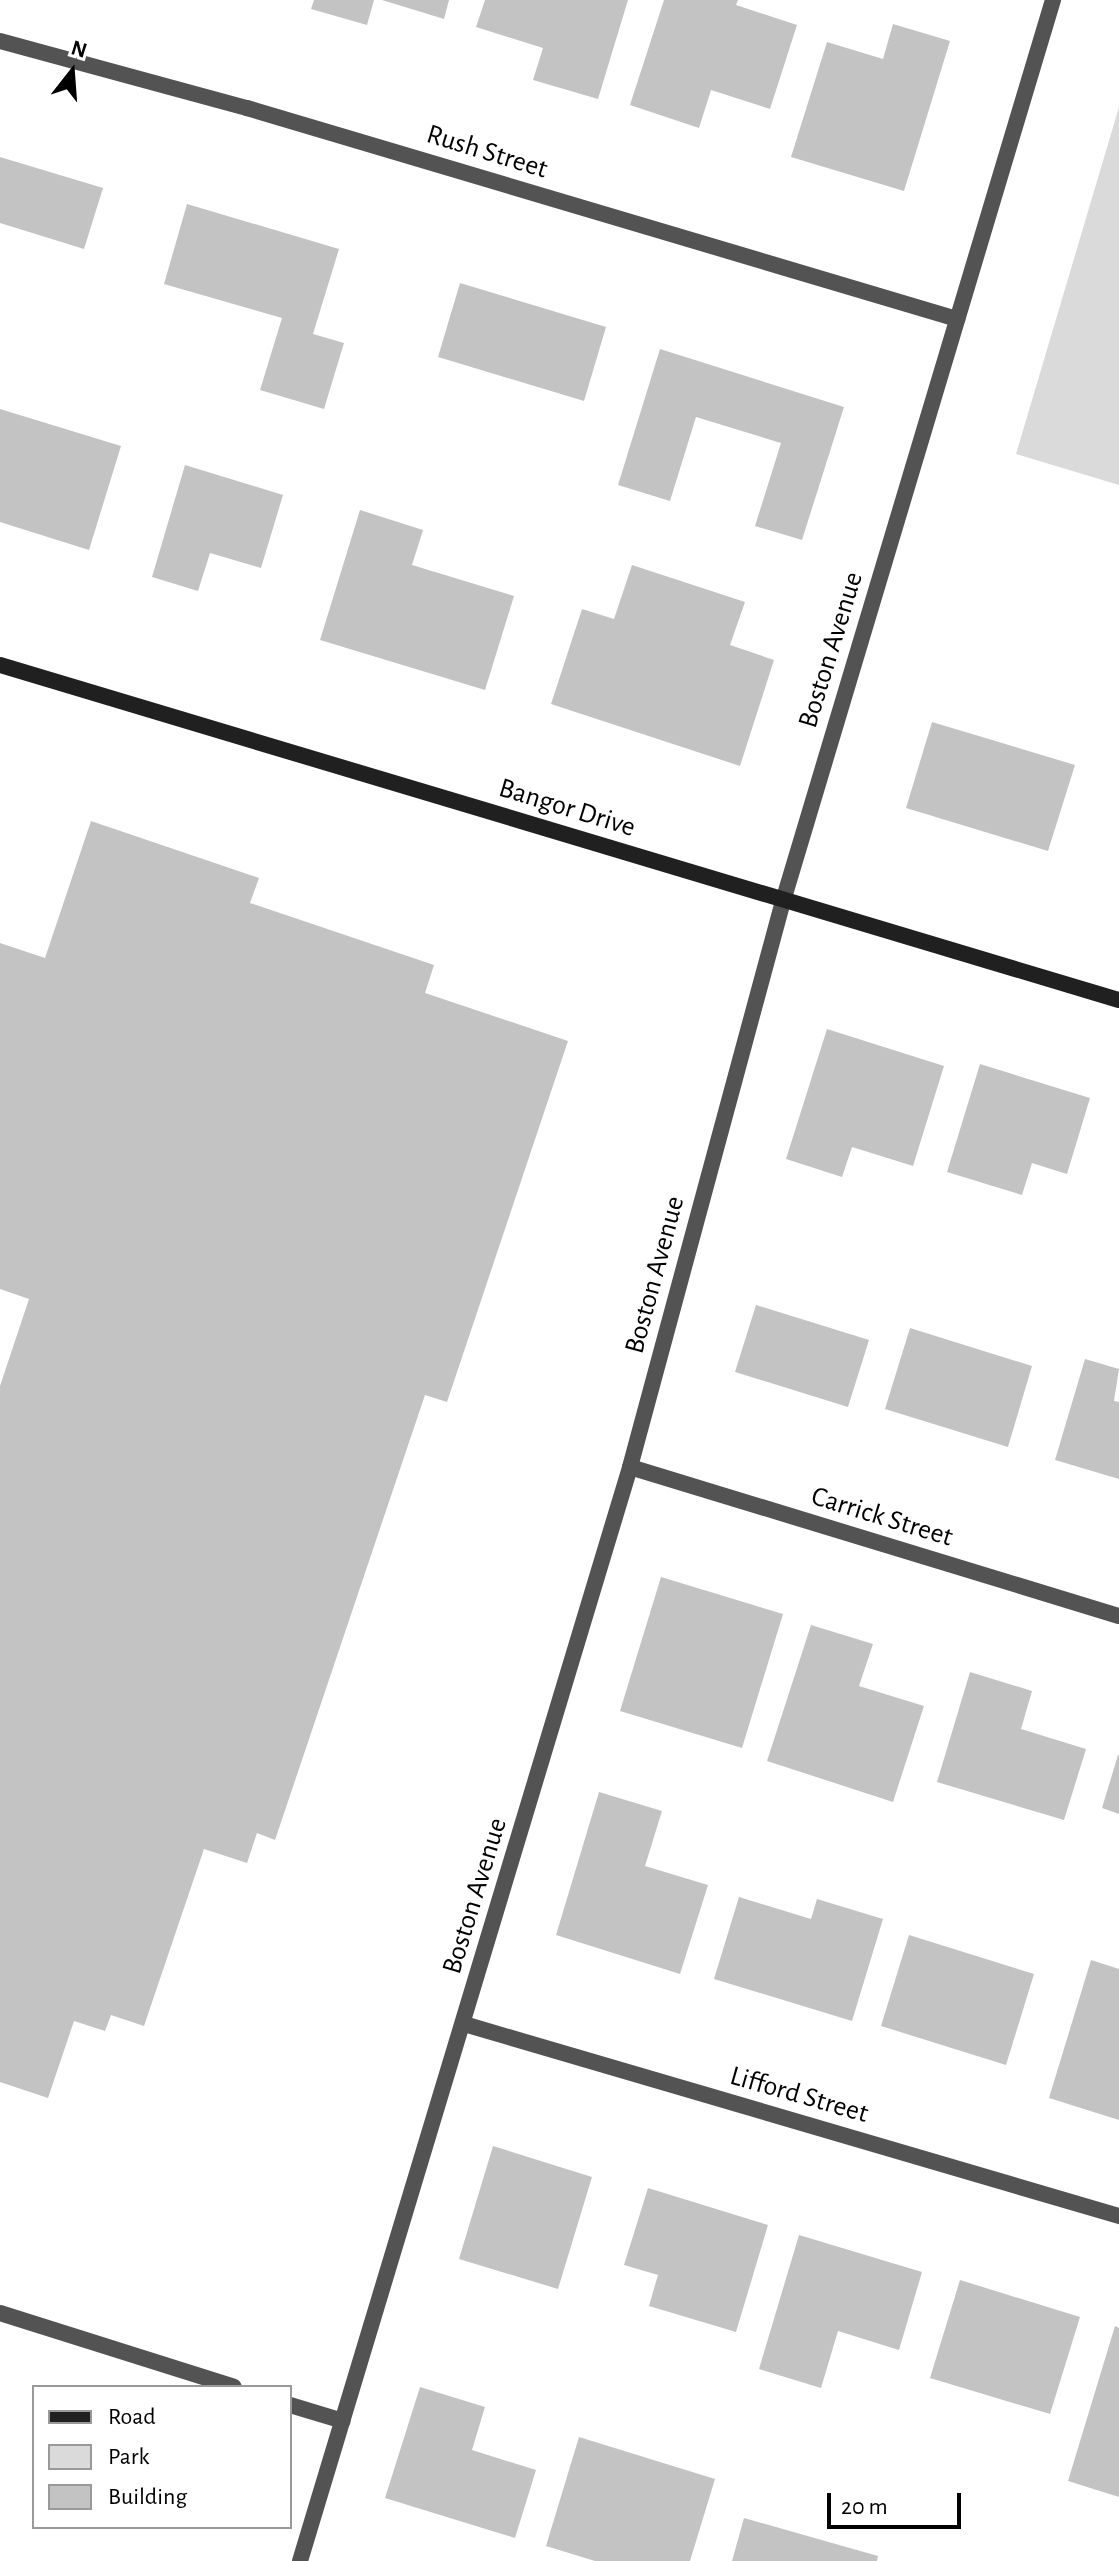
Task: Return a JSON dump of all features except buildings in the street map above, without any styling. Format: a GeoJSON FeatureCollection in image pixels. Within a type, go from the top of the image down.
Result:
{"type":"FeatureCollection","features":[{"type":"Feature","properties":{"kind":"street","name":"Boston Avenue"},"geometry":{"type":"LineString","coordinates":[[300,2561],[630,1467],[783,901],[1053,0]]}},
{"type":"Feature","properties":{"kind":"street","name":"Rush Street"},"geometry":{"type":"LineString","coordinates":[[0,41],[247,108],[957,319]]}},
{"type":"Feature","properties":{"kind":"street","name":"Bangor Drive"},"geometry":{"type":"LineString","coordinates":[[0,665],[1119,1000]]}},
{"type":"Feature","properties":{"kind":"street","name":"Carrick Street"},"geometry":{"type":"LineString","coordinates":[[630,1467],[1119,1616]]}},
{"type":"Feature","properties":{"kind":"street","name":"Lifford Street"},"geometry":{"type":"LineString","coordinates":[[464,2024],[1119,2216]]}},
{"type":"Feature","properties":{"kind":"street"},"geometry":{"type":"LineString","coordinates":[[0,2313],[228,2385]]}},
{"type":"Feature","properties":{"kind":"street"},"geometry":{"type":"LineString","coordinates":[[292,2406],[343,2421]]}},
{"type":"Feature","properties":{"kind":"green space"},"geometry":{"type":"Polygon","coordinates":[[[1119,107],[1119,485],[1016,454],[1119,107]]]}}]}
